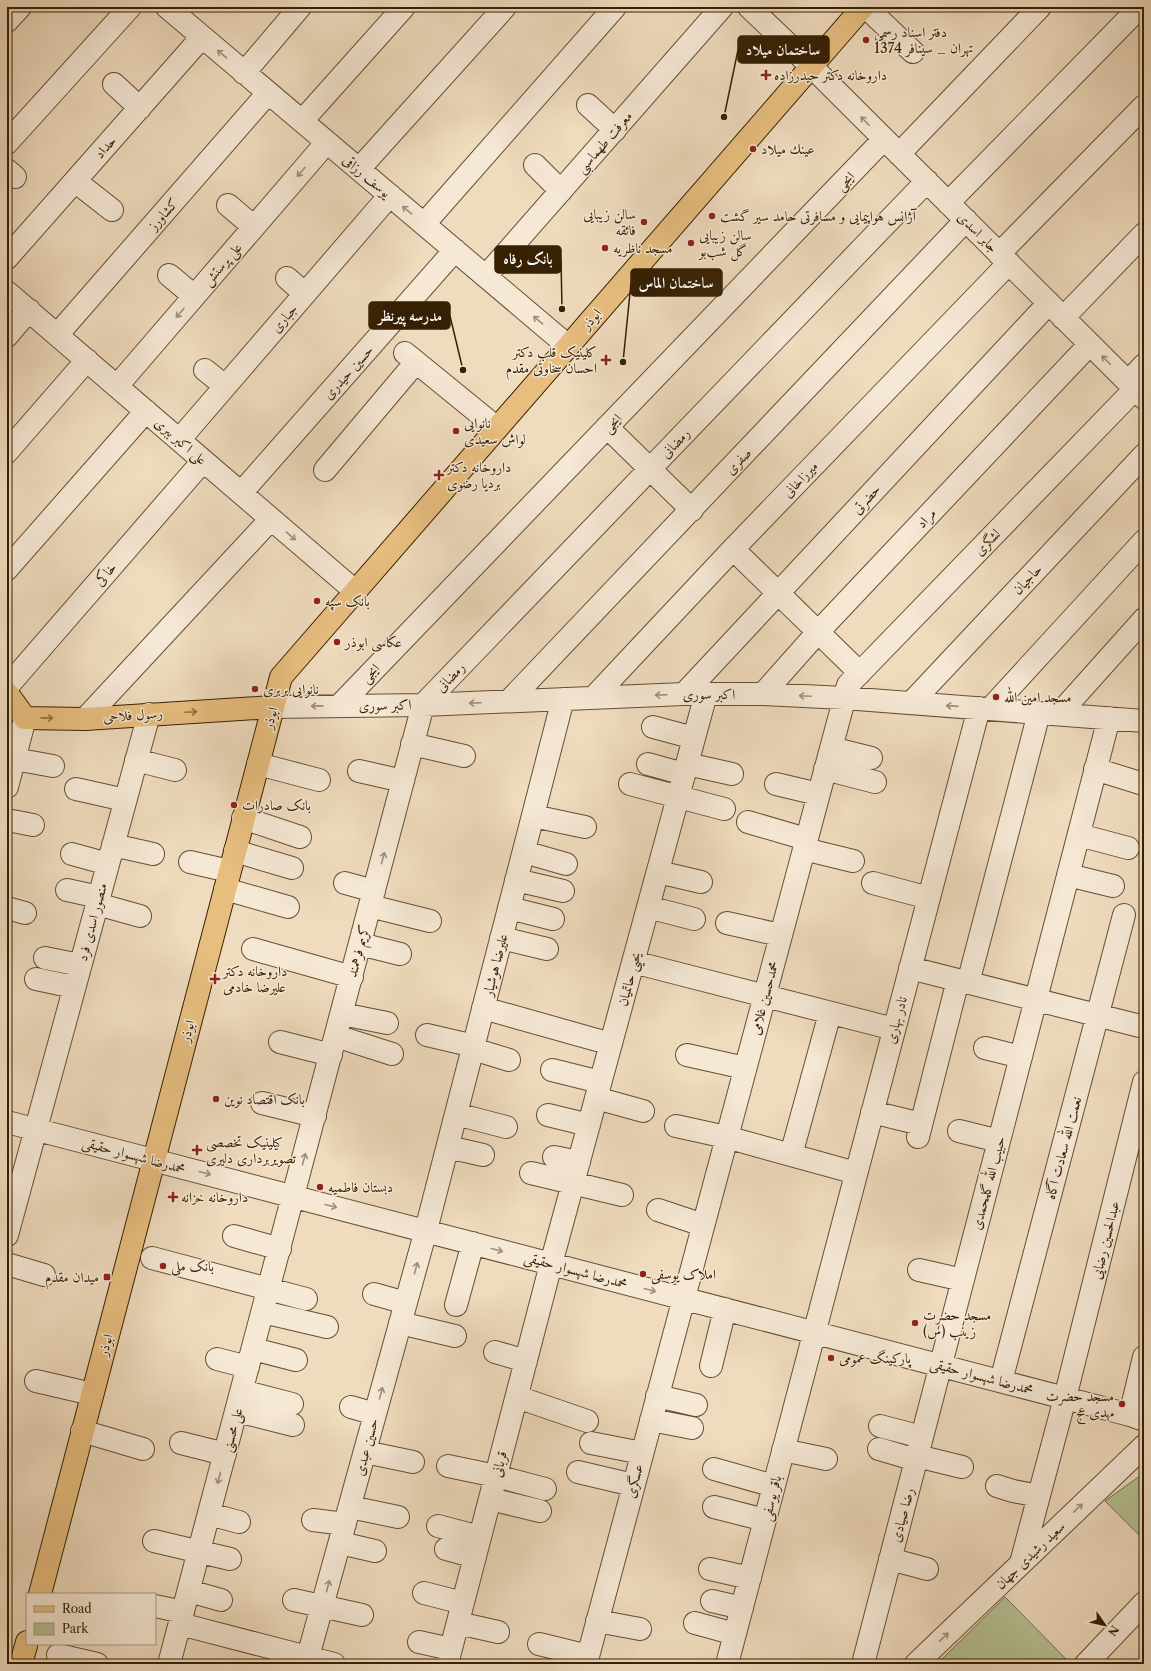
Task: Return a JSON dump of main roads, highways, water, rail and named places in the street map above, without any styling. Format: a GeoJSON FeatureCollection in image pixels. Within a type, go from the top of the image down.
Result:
{"type":"FeatureCollection","features":[{"type":"Feature","properties":{"kind":"main road","name":"ابوذر"},"geometry":{"type":"LineString","coordinates":[[40,1593],[280,677],[863,7]]}},
{"type":"Feature","properties":{"kind":"main road","name":"رسول فلاحی"},"geometry":{"type":"LineString","coordinates":[[7,693],[24,718],[85,719],[272,707]]}},
{"type":"Feature","properties":{"kind":"main road"},"geometry":{"type":"LineString","coordinates":[[21,1664],[26,1645]]}},
{"type":"Feature","properties":{"kind":"place","name":"دفتر اسناد رسمی 1374 تهران _ سینافر"},"geometry":{"type":"Point","coordinates":[866,40]}},
{"type":"Feature","properties":{"kind":"place","name":"داروخانه دکتر حیدرزاده"},"geometry":{"type":"Point","coordinates":[766,75]}},
{"type":"Feature","properties":{"kind":"place","name":"ساختمان میلاد"},"geometry":{"type":"Point","coordinates":[724,117]}},
{"type":"Feature","properties":{"kind":"place","name":"عينك ميلاد"},"geometry":{"type":"Point","coordinates":[753,149]}},
{"type":"Feature","properties":{"kind":"place","name":"آژانس هواپیمایی و مسافرتی حامد سیر گشت"},"geometry":{"type":"Point","coordinates":[712,216]}},
{"type":"Feature","properties":{"kind":"place","name":"سالن زیبایی فائقه"},"geometry":{"type":"Point","coordinates":[644,222]}},
{"type":"Feature","properties":{"kind":"place","name":"سالن زیبایی گل شب‌بو"},"geometry":{"type":"Point","coordinates":[691,243]}},
{"type":"Feature","properties":{"kind":"place","name":"مسجد ناظریه"},"geometry":{"type":"Point","coordinates":[605,248]}},
{"type":"Feature","properties":{"kind":"place","name":"بانک رفاه"},"geometry":{"type":"Point","coordinates":[562,309]}},
{"type":"Feature","properties":{"kind":"place","name":"کلینیک قلب دکتر احسان سخاوتی مقدم"},"geometry":{"type":"Point","coordinates":[606,360]}},
{"type":"Feature","properties":{"kind":"place","name":"ساختمان الماس"},"geometry":{"type":"Point","coordinates":[623,362]}},
{"type":"Feature","properties":{"kind":"place","name":"مدرسه پیرنظر"},"geometry":{"type":"Point","coordinates":[463,370]}},
{"type":"Feature","properties":{"kind":"place","name":"نانوایی لواش سعیدی"},"geometry":{"type":"Point","coordinates":[456,431]}},
{"type":"Feature","properties":{"kind":"place","name":"داروخانه دکتر بردیا رضوی"},"geometry":{"type":"Point","coordinates":[439,475]}},
{"type":"Feature","properties":{"kind":"place","name":"بانک سپه"},"geometry":{"type":"Point","coordinates":[317,601]}},
{"type":"Feature","properties":{"kind":"place","name":"عکاسی ابوذر"},"geometry":{"type":"Point","coordinates":[337,642]}},
{"type":"Feature","properties":{"kind":"place","name":"نانوایی بربری"},"geometry":{"type":"Point","coordinates":[255,689]}},
{"type":"Feature","properties":{"kind":"place","name":"مسجد امین الله"},"geometry":{"type":"Point","coordinates":[996,697]}},
{"type":"Feature","properties":{"kind":"place","name":"بانک صادرات"},"geometry":{"type":"Point","coordinates":[234,805]}},
{"type":"Feature","properties":{"kind":"place","name":"داروخانه دکتر علیرضا خادمی"},"geometry":{"type":"Point","coordinates":[215,979]}},
{"type":"Feature","properties":{"kind":"place","name":"بانک اقتصاد نوین"},"geometry":{"type":"Point","coordinates":[216,1099]}},
{"type":"Feature","properties":{"kind":"place","name":"کیلینیک تخصصی تصویربرداری دلیری"},"geometry":{"type":"Point","coordinates":[197,1150]}},
{"type":"Feature","properties":{"kind":"place","name":"دبستان فاطمیه"},"geometry":{"type":"Point","coordinates":[320,1187]}},
{"type":"Feature","properties":{"kind":"place","name":"داروخانه خزانه"},"geometry":{"type":"Point","coordinates":[173,1197]}},
{"type":"Feature","properties":{"kind":"place","name":"بانک ملی"},"geometry":{"type":"Point","coordinates":[163,1266]}},
{"type":"Feature","properties":{"kind":"place","name":"املاک یوسفی"},"geometry":{"type":"Point","coordinates":[643,1274]}},
{"type":"Feature","properties":{"kind":"place","name":"میدان مقدم"},"geometry":{"type":"Point","coordinates":[107,1277]}},
{"type":"Feature","properties":{"kind":"place","name":"مسجد حضرت زینب (س)"},"geometry":{"type":"Point","coordinates":[915,1323]}},
{"type":"Feature","properties":{"kind":"place","name":"پارکینگ عمومی"},"geometry":{"type":"Point","coordinates":[831,1358]}},
{"type":"Feature","properties":{"kind":"place","name":"مسجد حضرت مهدی عج"},"geometry":{"type":"Point","coordinates":[1122,1404]}}]}
